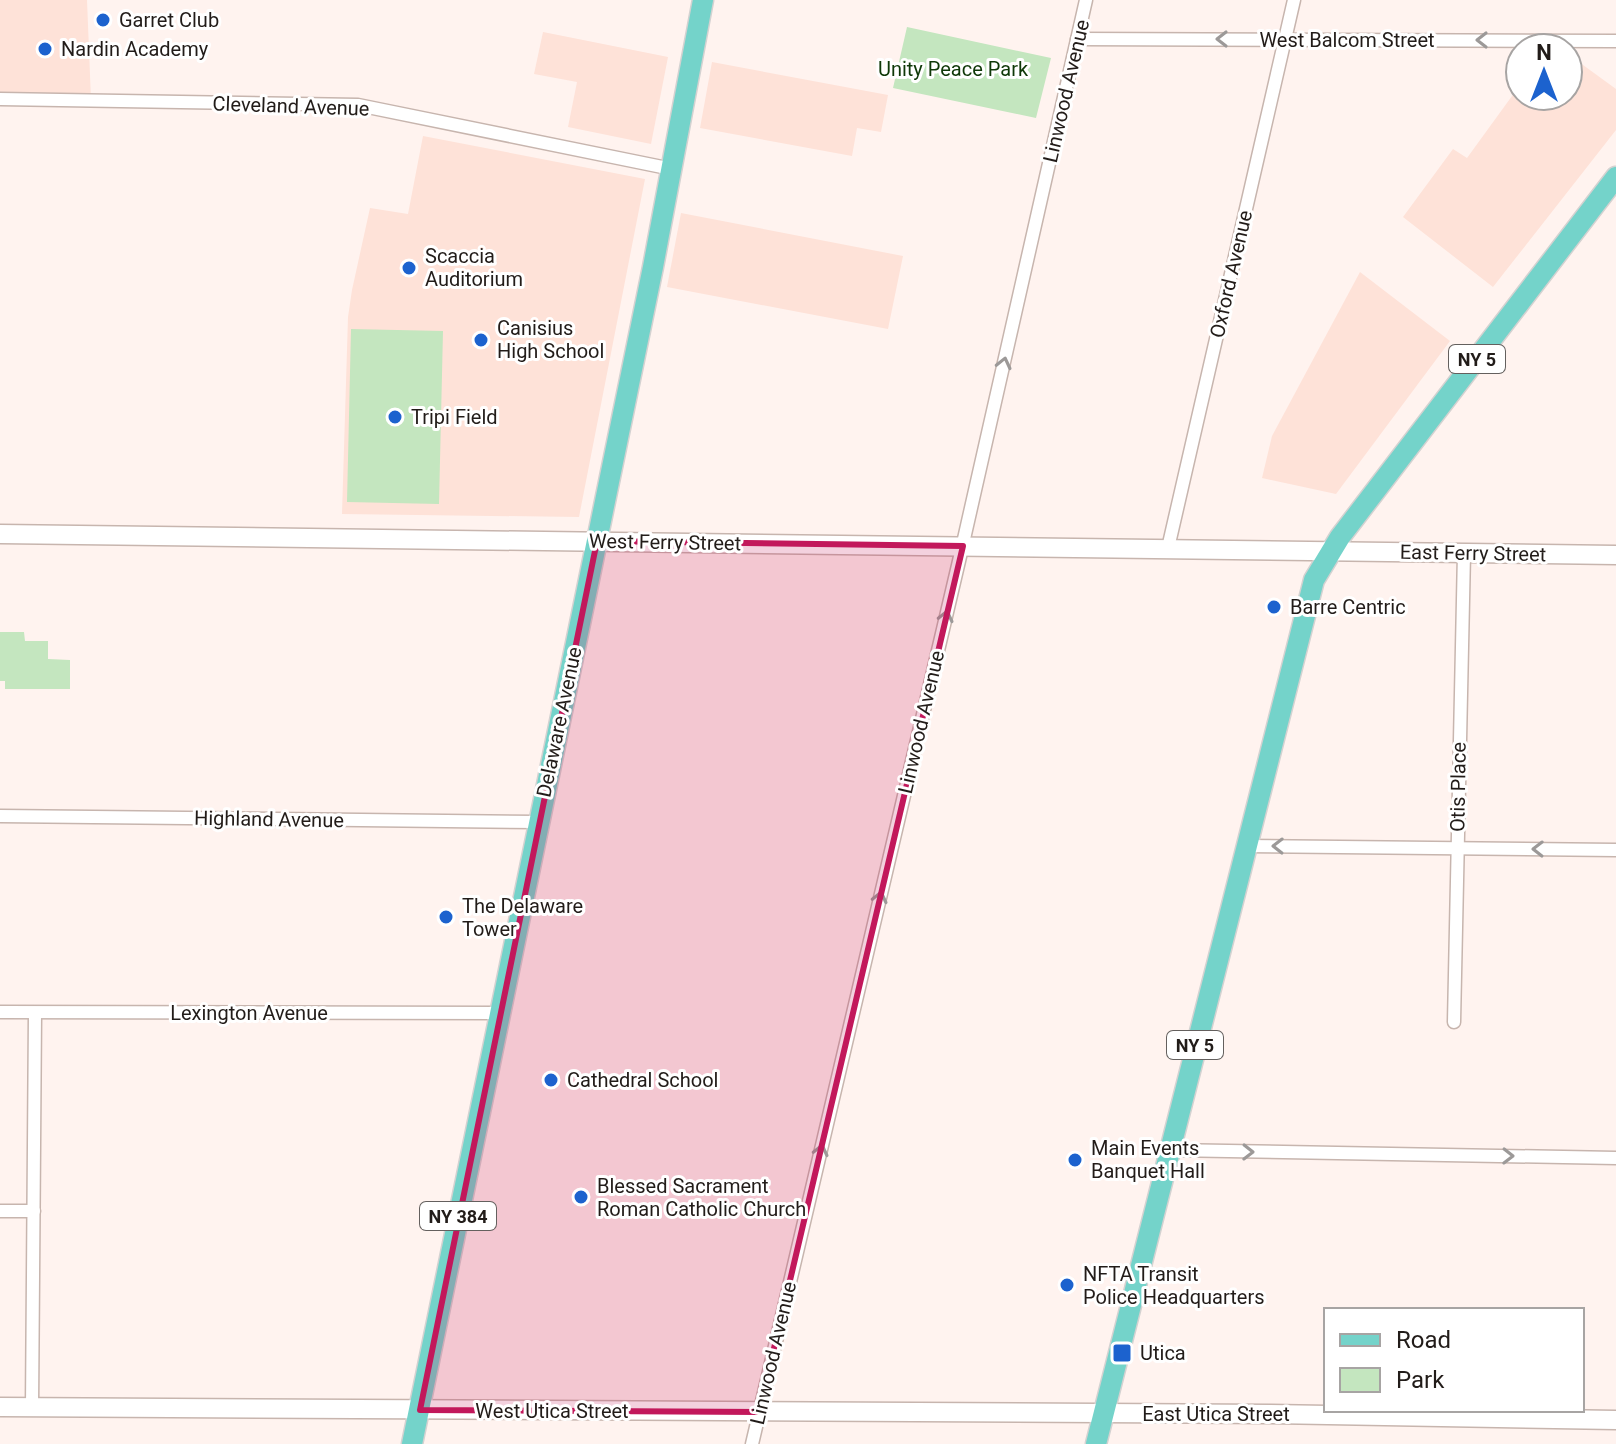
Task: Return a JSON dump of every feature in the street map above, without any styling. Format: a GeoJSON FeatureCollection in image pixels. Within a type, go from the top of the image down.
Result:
{"type":"FeatureCollection","features":[{"type":"Feature","properties":{"kind":"main road","name":"Delaware Avenue"},"geometry":{"type":"LineString","coordinates":[[412,1444],[672,169],[703,0]]}},
{"type":"Feature","properties":{"kind":"main road","name":"NY 5"},"geometry":{"type":"LineString","coordinates":[[1096,1444],[1314,580],[1330,550],[1616,177]]}},
{"type":"Feature","properties":{"kind":"street","name":"Linwood Avenue"},"geometry":{"type":"LineString","coordinates":[[752,1444],[963,546],[1086,0]]}},
{"type":"Feature","properties":{"kind":"street","name":"Oxford Avenue"},"geometry":{"type":"LineString","coordinates":[[1168,548],[1294,0]]}},
{"type":"Feature","properties":{"kind":"street","name":"West Balcom Street"},"geometry":{"type":"LineString","coordinates":[[1077,39],[1616,41]]}},
{"type":"Feature","properties":{"kind":"street","name":"Cleveland Avenue"},"geometry":{"type":"LineString","coordinates":[[0,99],[358,105],[672,169]]}},
{"type":"Feature","properties":{"kind":"street","name":"West Ferry Street"},"geometry":{"type":"LineString","coordinates":[[0,534],[1330,550]]}},
{"type":"Feature","properties":{"kind":"street","name":"East Ferry Street"},"geometry":{"type":"LineString","coordinates":[[1330,550],[1616,555]]}},
{"type":"Feature","properties":{"kind":"street","name":"Otis Place"},"geometry":{"type":"LineString","coordinates":[[1454,1022],[1464,553]]}},
{"type":"Feature","properties":{"kind":"street","name":"Highland Avenue"},"geometry":{"type":"LineString","coordinates":[[0,816],[538,822]]}},
{"type":"Feature","properties":{"kind":"street"},"geometry":{"type":"LineString","coordinates":[[1245,846],[1616,850]]}},
{"type":"Feature","properties":{"kind":"street","name":"Lexington Avenue"},"geometry":{"type":"LineString","coordinates":[[0,1012],[499,1013]]}},
{"type":"Feature","properties":{"kind":"street"},"geometry":{"type":"LineString","coordinates":[[32,1407],[35,1013]]}},
{"type":"Feature","properties":{"kind":"street"},"geometry":{"type":"LineString","coordinates":[[1170,1150],[1616,1158]]}},
{"type":"Feature","properties":{"kind":"street"},"geometry":{"type":"LineString","coordinates":[[0,1211],[34,1211]]}},
{"type":"Feature","properties":{"kind":"street","name":"West Utica Street"},"geometry":{"type":"LineString","coordinates":[[0,1407],[1104,1413]]}},
{"type":"Feature","properties":{"kind":"street","name":"East Utica Street"},"geometry":{"type":"LineString","coordinates":[[1104,1413],[1616,1420]]}},
{"type":"Feature","properties":{"kind":"highlighted area"},"geometry":{"type":"Polygon","coordinates":[[[597,541],[963,546],[759,1412],[420,1410],[597,541]]]}},
{"type":"Feature","properties":{"kind":"shaded area","name":"Nardin Academy"},"geometry":{"type":"Polygon","coordinates":[[[0,0],[87,0],[91,100],[0,98],[0,0]]]}},
{"type":"Feature","properties":{"kind":"shaded area"},"geometry":{"type":"Polygon","coordinates":[[[543,32],[668,57],[651,144],[568,127],[577,82],[534,74],[543,32]]]}},
{"type":"Feature","properties":{"kind":"shaded area"},"geometry":{"type":"Polygon","coordinates":[[[712,62],[888,95],[881,132],[857,128],[852,156],[700,128],[712,62]]]}},
{"type":"Feature","properties":{"kind":"shaded area"},"geometry":{"type":"Polygon","coordinates":[[[1584,66],[1616,89],[1616,130],[1493,287],[1403,217],[1453,149],[1467,158],[1504,107],[1504,112],[1584,112],[1584,66]]]}},
{"type":"Feature","properties":{"kind":"shaded area","name":"Canisius High School"},"geometry":{"type":"Polygon","coordinates":[[[423,136],[645,179],[579,517],[342,514],[348,317],[352,290],[370,208],[408,214],[423,136]]]}},
{"type":"Feature","properties":{"kind":"shaded area"},"geometry":{"type":"Polygon","coordinates":[[[681,213],[903,256],[888,329],[667,287],[681,213]]]}},
{"type":"Feature","properties":{"kind":"shaded area"},"geometry":{"type":"Polygon","coordinates":[[[1360,272],[1450,341],[1336,494],[1262,478],[1272,436],[1360,272]]]}},
{"type":"Feature","properties":{"kind":"green space","name":"Unity Peace Park"},"geometry":{"type":"Polygon","coordinates":[[[907,27],[1051,58],[1036,118],[893,88],[907,27]]]}},
{"type":"Feature","properties":{"kind":"green space","name":"Tripi Field"},"geometry":{"type":"Polygon","coordinates":[[[351,329],[443,331],[439,504],[347,502],[351,329]]]}},
{"type":"Feature","properties":{"kind":"green space"},"geometry":{"type":"Polygon","coordinates":[[[0,632],[24,632],[25,641],[48,641],[48,659],[70,660],[70,689],[5,689],[5,681],[0,681],[0,632]]]}},
{"type":"Feature","properties":{"kind":"place","name":"Garret Club"},"geometry":{"type":"Point","coordinates":[103,20]}},
{"type":"Feature","properties":{"kind":"place","name":"Nardin Academy"},"geometry":{"type":"Point","coordinates":[45,49]}},
{"type":"Feature","properties":{"kind":"place","name":"Scaccia Auditorium"},"geometry":{"type":"Point","coordinates":[409,268]}},
{"type":"Feature","properties":{"kind":"place","name":"Canisius High School"},"geometry":{"type":"Point","coordinates":[481,340]}},
{"type":"Feature","properties":{"kind":"place","name":"Tripi Field"},"geometry":{"type":"Point","coordinates":[395,417]}},
{"type":"Feature","properties":{"kind":"place","name":"Barre Centric"},"geometry":{"type":"Point","coordinates":[1274,607]}},
{"type":"Feature","properties":{"kind":"place","name":"The Delaware Tower"},"geometry":{"type":"Point","coordinates":[446,917]}},
{"type":"Feature","properties":{"kind":"place","name":"Cathedral School"},"geometry":{"type":"Point","coordinates":[551,1080]}},
{"type":"Feature","properties":{"kind":"place","name":"Main Events Banquet Hall"},"geometry":{"type":"Point","coordinates":[1075,1160]}},
{"type":"Feature","properties":{"kind":"place","name":"Blessed Sacrament Roman Catholic Church"},"geometry":{"type":"Point","coordinates":[581,1197]}},
{"type":"Feature","properties":{"kind":"place","name":"NFTA Transit Police Headquarters"},"geometry":{"type":"Point","coordinates":[1067,1285]}},
{"type":"Feature","properties":{"kind":"place","name":"Utica"},"geometry":{"type":"Point","coordinates":[1122,1353]}}]}
